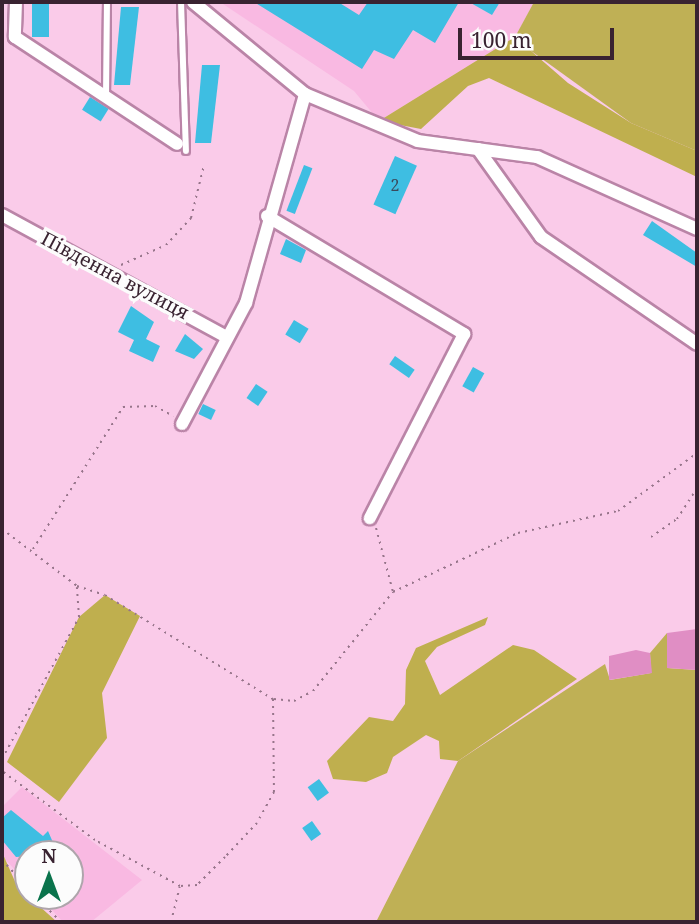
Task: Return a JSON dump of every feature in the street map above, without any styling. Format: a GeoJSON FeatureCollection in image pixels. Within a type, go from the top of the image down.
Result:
{"type":"FeatureCollection","features":[{"type":"Feature","properties":{"kind":"street"},"geometry":{"type":"LineString","coordinates":[[16,2],[15,37],[182,147]]}},
{"type":"Feature","properties":{"kind":"street"},"geometry":{"type":"LineString","coordinates":[[197,3],[305,94],[418,141],[537,157],[697,229]]}},
{"type":"Feature","properties":{"kind":"street"},"geometry":{"type":"LineString","coordinates":[[182,424],[227,337],[262,259],[267,216],[305,94]]}},
{"type":"Feature","properties":{"kind":"street"},"geometry":{"type":"LineString","coordinates":[[478,149],[541,237],[697,344]]}},
{"type":"Feature","properties":{"kind":"street","name":"Південна вулиця"},"geometry":{"type":"LineString","coordinates":[[2,215],[227,337]]}},
{"type":"Feature","properties":{"kind":"street"},"geometry":{"type":"LineString","coordinates":[[267,216],[464,334],[370,518]]}},
{"type":"Feature","properties":{"kind":"lane"},"geometry":{"type":"LineString","coordinates":[[106,96],[107,2]]}},
{"type":"Feature","properties":{"kind":"lane"},"geometry":{"type":"LineString","coordinates":[[181,2],[182,147]]}},
{"type":"Feature","properties":{"kind":"path"},"geometry":{"type":"LineString","coordinates":[[111,273],[166,245],[191,218],[204,165]]}},
{"type":"Feature","properties":{"kind":"path"},"geometry":{"type":"LineString","coordinates":[[33,549],[123,407],[155,406],[182,424]]}},
{"type":"Feature","properties":{"kind":"path"},"geometry":{"type":"LineString","coordinates":[[2,529],[33,549],[77,586],[105,595],[272,699],[294,701],[313,691],[393,592],[518,533],[618,511],[697,453]]}},
{"type":"Feature","properties":{"kind":"path"},"geometry":{"type":"LineString","coordinates":[[651,537],[677,519],[697,488]]}},
{"type":"Feature","properties":{"kind":"path"},"geometry":{"type":"LineString","coordinates":[[370,518],[383,541],[393,592]]}},
{"type":"Feature","properties":{"kind":"path"},"geometry":{"type":"LineString","coordinates":[[2,759],[79,617],[77,586]]}},
{"type":"Feature","properties":{"kind":"path"},"geometry":{"type":"LineString","coordinates":[[2,771],[95,841],[180,886],[197,885],[257,823],[274,792],[272,699]]}},
{"type":"Feature","properties":{"kind":"path"},"geometry":{"type":"LineString","coordinates":[[2,860],[14,873]]}},
{"type":"Feature","properties":{"kind":"path"},"geometry":{"type":"LineString","coordinates":[[172,922],[180,886]]}},
{"type":"Feature","properties":{"kind":"shaded area"},"geometry":{"type":"Polygon","coordinates":[[[220,2],[534,2],[515,37],[379,121],[354,91],[220,2]]]}},
{"type":"Feature","properties":{"kind":"shaded area"},"geometry":{"type":"Polygon","coordinates":[[[534,2],[697,2],[697,151],[631,123],[527,48],[515,37],[534,2]]]}},
{"type":"Feature","properties":{"kind":"shaded area"},"geometry":{"type":"Polygon","coordinates":[[[515,37],[568,83],[631,123],[697,151],[697,177],[489,78],[468,86],[421,129],[379,121],[515,37]]]}},
{"type":"Feature","properties":{"kind":"shaded area"},"geometry":{"type":"Polygon","coordinates":[[[105,595],[140,616],[102,693],[107,738],[59,802],[7,762],[79,617],[105,595]]]}},
{"type":"Feature","properties":{"kind":"shaded area"},"geometry":{"type":"Polygon","coordinates":[[[488,617],[485,625],[437,647],[425,661],[440,695],[513,645],[534,650],[577,679],[458,761],[440,759],[439,741],[426,735],[393,757],[387,773],[366,782],[333,779],[327,761],[369,717],[393,721],[405,704],[406,670],[416,648],[488,617]]]}},
{"type":"Feature","properties":{"kind":"shaded area"},"geometry":{"type":"Polygon","coordinates":[[[697,629],[697,670],[667,668],[667,633],[697,629]]]}},
{"type":"Feature","properties":{"kind":"shaded area"},"geometry":{"type":"Polygon","coordinates":[[[667,633],[667,668],[697,670],[697,922],[376,922],[458,761],[605,664],[610,680],[651,673],[650,653],[667,633]]]}},
{"type":"Feature","properties":{"kind":"shaded area"},"geometry":{"type":"Polygon","coordinates":[[[636,650],[650,653],[652,673],[609,680],[609,656],[636,650]]]}},
{"type":"Feature","properties":{"kind":"shaded area"},"geometry":{"type":"Polygon","coordinates":[[[22,787],[142,880],[91,922],[63,922],[52,910],[84,910],[84,840],[14,840],[14,869],[2,856],[2,807],[22,787]]]}},
{"type":"Feature","properties":{"kind":"shaded area"},"geometry":{"type":"Polygon","coordinates":[[[2,852],[14,879],[14,910],[44,910],[57,922],[2,922],[2,852]]]}},
{"type":"Feature","properties":{"kind":"building"},"geometry":{"type":"Polygon","coordinates":[[[32,2],[49,2],[49,37],[32,37],[32,2]]]}},
{"type":"Feature","properties":{"kind":"building"},"geometry":{"type":"Polygon","coordinates":[[[254,2],[338,2],[359,15],[368,2],[459,2],[435,43],[413,30],[394,59],[374,50],[362,69],[254,2]]]}},
{"type":"Feature","properties":{"kind":"building"},"geometry":{"type":"Polygon","coordinates":[[[469,2],[500,2],[492,15],[469,2]]]}},
{"type":"Feature","properties":{"kind":"building"},"geometry":{"type":"Polygon","coordinates":[[[121,7],[139,7],[130,85],[114,85],[121,7]]]}},
{"type":"Feature","properties":{"kind":"building"},"geometry":{"type":"Polygon","coordinates":[[[202,65],[220,65],[211,143],[195,143],[202,65]]]}},
{"type":"Feature","properties":{"kind":"building"},"geometry":{"type":"Polygon","coordinates":[[[90,97],[109,109],[101,121],[82,110],[90,97]]]}},
{"type":"Feature","properties":{"kind":"building"},"geometry":{"type":"Polygon","coordinates":[[[395,156],[417,166],[395,214],[373,204],[395,156]]]}},
{"type":"Feature","properties":{"kind":"building"},"geometry":{"type":"Polygon","coordinates":[[[304,165],[312,168],[295,214],[286,211],[304,165]]]}},
{"type":"Feature","properties":{"kind":"building"},"geometry":{"type":"Polygon","coordinates":[[[652,221],[697,253],[697,267],[643,235],[652,221]]]}},
{"type":"Feature","properties":{"kind":"building"},"geometry":{"type":"Polygon","coordinates":[[[286,239],[306,250],[301,263],[280,254],[286,239]]]}},
{"type":"Feature","properties":{"kind":"building"},"geometry":{"type":"Polygon","coordinates":[[[131,306],[154,322],[146,339],[160,346],[153,362],[129,351],[134,340],[118,332],[131,306]]]}},
{"type":"Feature","properties":{"kind":"building"},"geometry":{"type":"Polygon","coordinates":[[[294,320],[309,329],[300,343],[285,335],[294,320]]]}},
{"type":"Feature","properties":{"kind":"building"},"geometry":{"type":"Polygon","coordinates":[[[185,334],[203,349],[194,359],[175,351],[185,334]]]}},
{"type":"Feature","properties":{"kind":"building"},"geometry":{"type":"Polygon","coordinates":[[[395,356],[415,370],[409,378],[389,364],[395,356]]]}},
{"type":"Feature","properties":{"kind":"building"},"geometry":{"type":"Polygon","coordinates":[[[473,367],[484,373],[474,393],[462,386],[473,367]]]}},
{"type":"Feature","properties":{"kind":"building"},"geometry":{"type":"Polygon","coordinates":[[[256,384],[268,392],[258,406],[246,398],[256,384]]]}},
{"type":"Feature","properties":{"kind":"building"},"geometry":{"type":"Polygon","coordinates":[[[203,404],[216,410],[211,420],[198,414],[203,404]]]}},
{"type":"Feature","properties":{"kind":"building"},"geometry":{"type":"Polygon","coordinates":[[[319,779],[329,793],[318,801],[308,787],[319,779]]]}},
{"type":"Feature","properties":{"kind":"building"},"geometry":{"type":"Polygon","coordinates":[[[11,810],[43,836],[48,831],[52,840],[14,840],[14,855],[2,840],[2,818],[11,810]]]}},
{"type":"Feature","properties":{"kind":"building"},"geometry":{"type":"Polygon","coordinates":[[[312,821],[321,834],[311,841],[302,828],[312,821]]]}}]}
